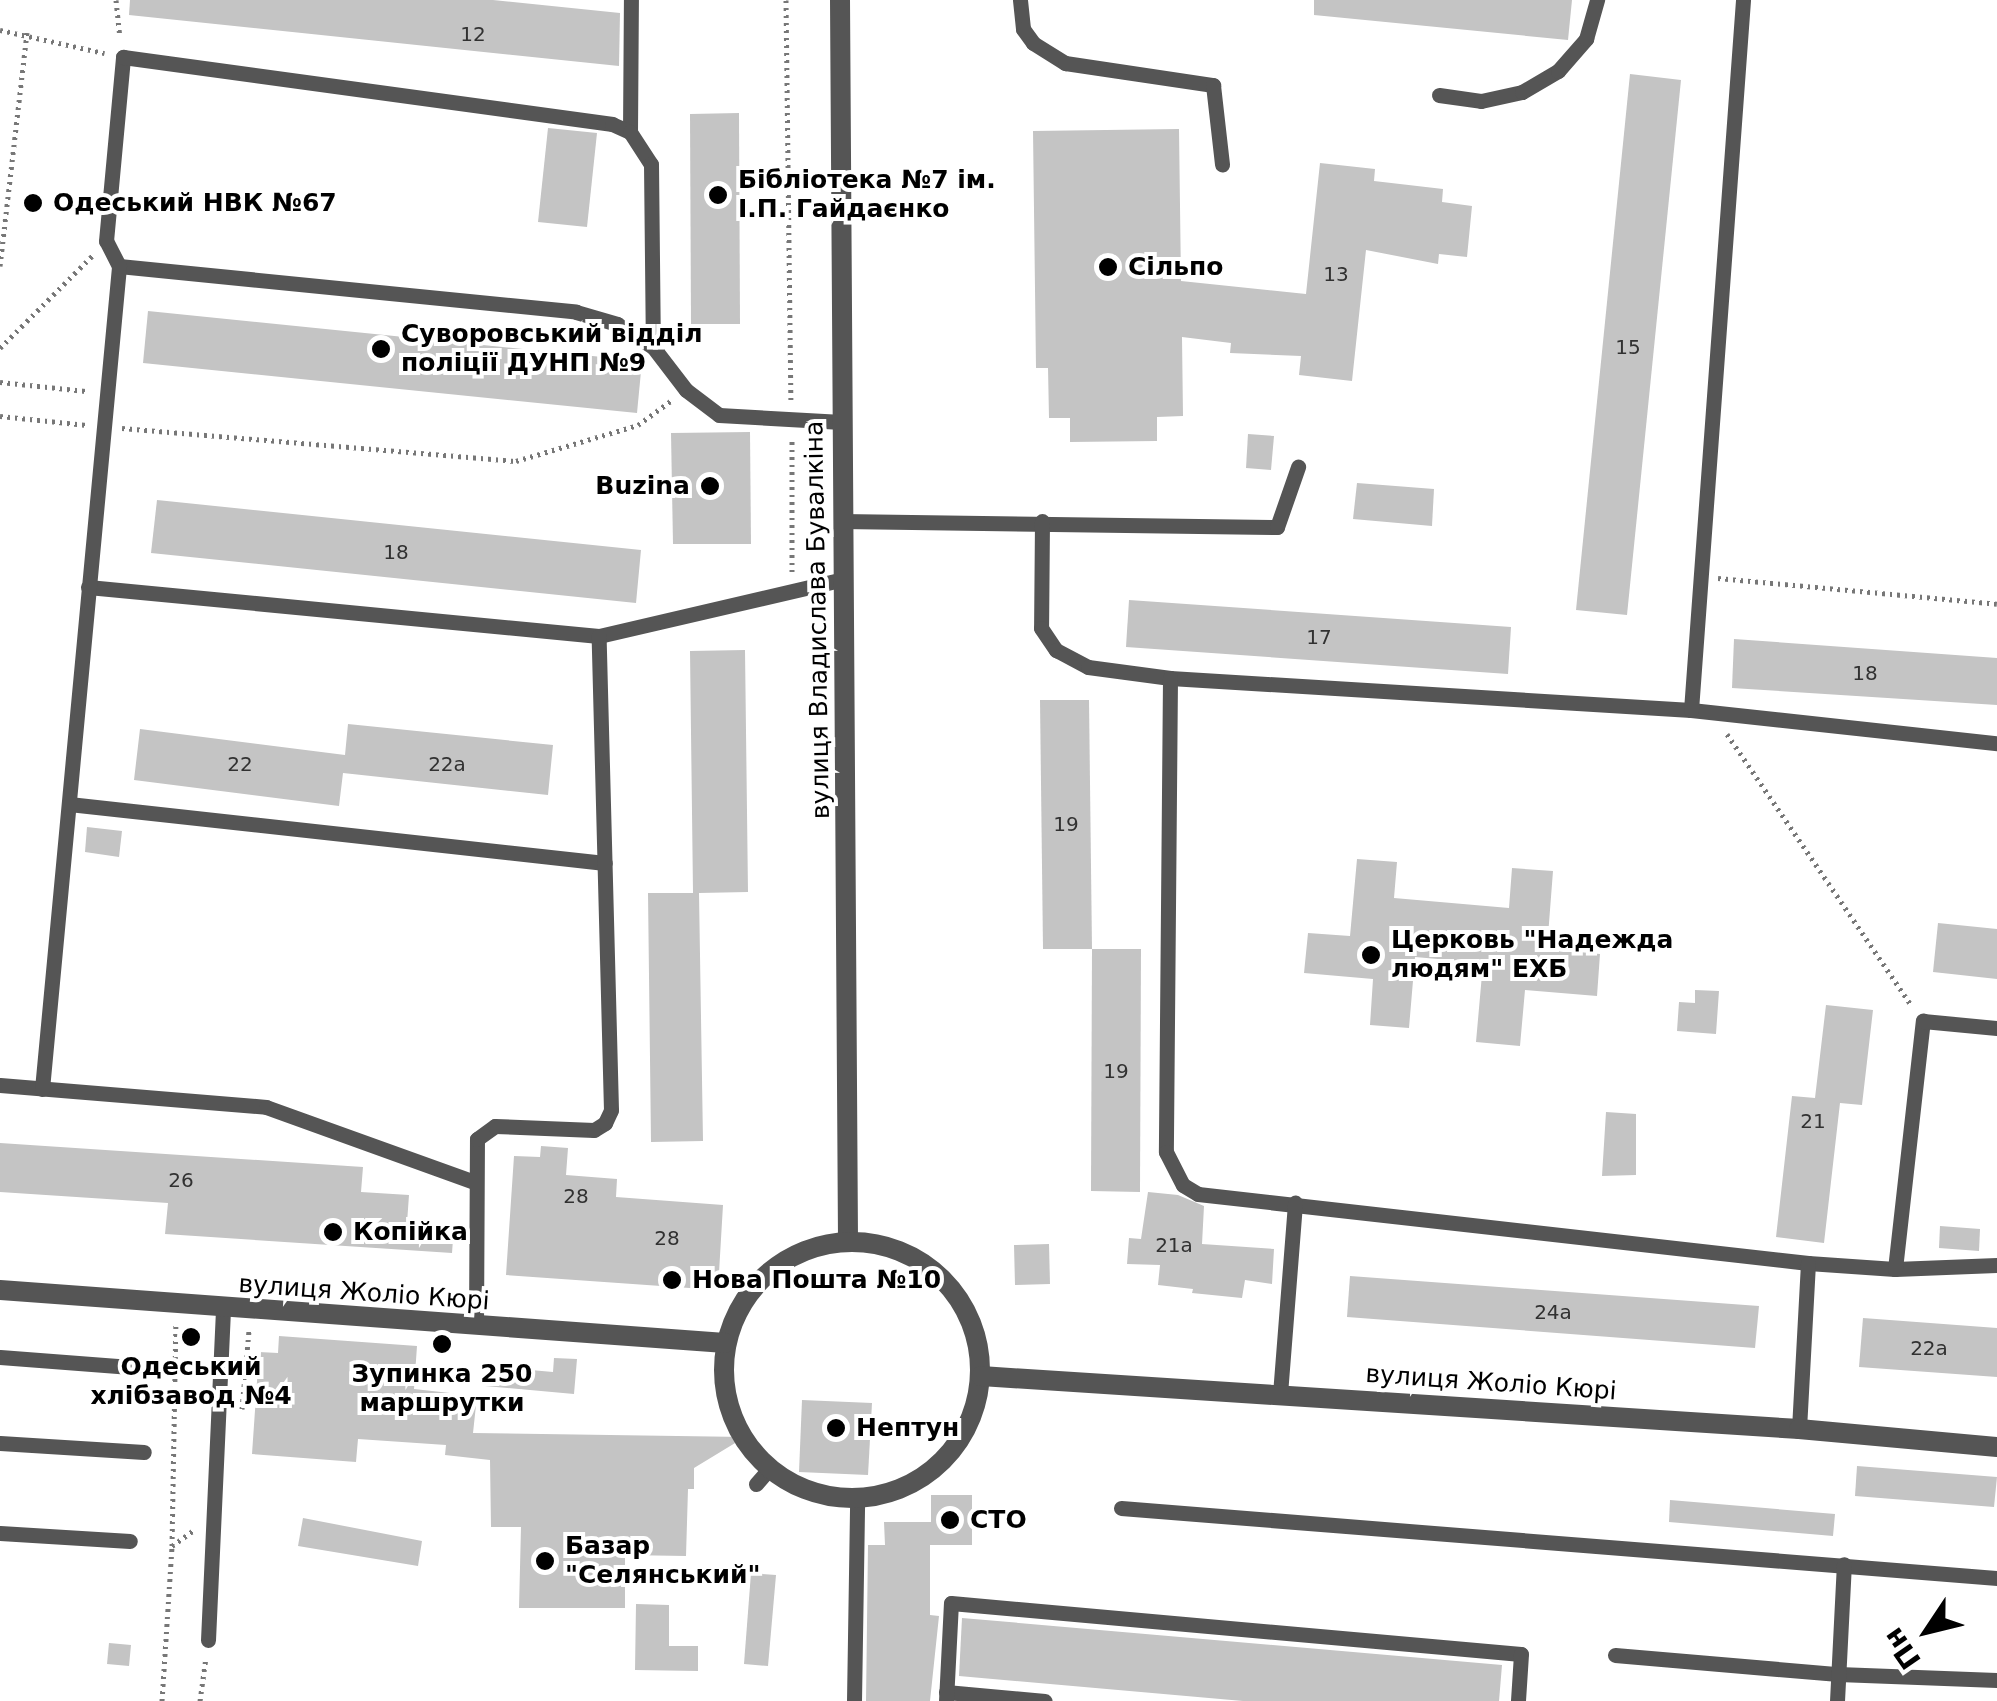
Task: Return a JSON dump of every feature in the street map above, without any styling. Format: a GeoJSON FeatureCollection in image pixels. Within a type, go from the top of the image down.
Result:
{"type":"FeatureCollection","features":[{"type":"Feature","properties":{"kind":"street","name":"вулиця Владислава Бувалкіна"},"geometry":{"type":"LineString","coordinates":[[840,0],[848,1240]]}},
{"type":"Feature","properties":{"kind":"street"},"geometry":{"type":"LineString","coordinates":[[848,1240],[890,1246],[928,1266],[948,1286],[976,1334],[981,1376],[972,1418],[950,1454],[918,1481],[857,1500],[795,1485],[770,1468],[736,1426],[724,1386],[725,1343],[741,1303],[769,1270],[806,1248],[848,1240]]}},
{"type":"Feature","properties":{"kind":"street","name":"вулиця Жоліо Кюрі"},"geometry":{"type":"LineString","coordinates":[[0,1290],[725,1343]]}},
{"type":"Feature","properties":{"kind":"street","name":"вулиця Жоліо Кюрі"},"geometry":{"type":"LineString","coordinates":[[981,1376],[1799,1429],[1997,1447]]}},
{"type":"Feature","properties":{"kind":"lane"},"geometry":{"type":"LineString","coordinates":[[631,0],[630,132],[650,164],[653,347]]}},
{"type":"Feature","properties":{"kind":"lane"},"geometry":{"type":"LineString","coordinates":[[1020,0],[1023,29],[1033,43],[1065,63],[1213,85],[1222,164]]}},
{"type":"Feature","properties":{"kind":"lane"},"geometry":{"type":"LineString","coordinates":[[1439,95],[1481,101],[1522,92],[1558,71],[1586,39],[1597,0]]}},
{"type":"Feature","properties":{"kind":"lane"},"geometry":{"type":"LineString","coordinates":[[1690,710],[1743,0]]}},
{"type":"Feature","properties":{"kind":"lane"},"geometry":{"type":"LineString","coordinates":[[42,1089],[119,266],[106,241],[123,57],[612,124],[630,132]]}},
{"type":"Feature","properties":{"kind":"lane"},"geometry":{"type":"LineString","coordinates":[[119,266],[576,312],[617,324],[653,347],[686,390],[719,415],[842,422]]}},
{"type":"Feature","properties":{"kind":"lane"},"geometry":{"type":"LineString","coordinates":[[841,521],[1277,527],[1298,467]]}},
{"type":"Feature","properties":{"kind":"lane"},"geometry":{"type":"LineString","coordinates":[[1042,521],[1038,615],[1056,650],[1088,667],[1170,678],[1690,710],[1997,743]]}},
{"type":"Feature","properties":{"kind":"lane"},"geometry":{"type":"LineString","coordinates":[[88,587],[599,636],[843,579]]}},
{"type":"Feature","properties":{"kind":"lane"},"geometry":{"type":"LineString","coordinates":[[476,1326],[474,1147],[488,1129],[514,1125],[586,1131],[600,1127],[609,1116],[599,636]]}},
{"type":"Feature","properties":{"kind":"lane"},"geometry":{"type":"LineString","coordinates":[[1170,678],[1166,1152],[1172,1172],[1198,1194],[1808,1263],[1895,1269],[1997,1265]]}},
{"type":"Feature","properties":{"kind":"lane"},"geometry":{"type":"LineString","coordinates":[[69,804],[606,862]]}},
{"type":"Feature","properties":{"kind":"lane"},"geometry":{"type":"LineString","coordinates":[[1895,1269],[1923,1021],[1997,1028]]}},
{"type":"Feature","properties":{"kind":"lane"},"geometry":{"type":"LineString","coordinates":[[0,1086],[266,1107],[474,1182]]}},
{"type":"Feature","properties":{"kind":"lane"},"geometry":{"type":"LineString","coordinates":[[1280,1394],[1295,1203]]}},
{"type":"Feature","properties":{"kind":"lane"},"geometry":{"type":"LineString","coordinates":[[1799,1429],[1808,1263]]}},
{"type":"Feature","properties":{"kind":"lane"},"geometry":{"type":"LineString","coordinates":[[208,1640],[223,1308]]}},
{"type":"Feature","properties":{"kind":"lane"},"geometry":{"type":"LineString","coordinates":[[0,1358],[144,1368]]}},
{"type":"Feature","properties":{"kind":"lane"},"geometry":{"type":"LineString","coordinates":[[0,1443],[144,1452]]}},
{"type":"Feature","properties":{"kind":"lane"},"geometry":{"type":"LineString","coordinates":[[756,1484],[770,1468]]}},
{"type":"Feature","properties":{"kind":"lane"},"geometry":{"type":"LineString","coordinates":[[854,1701],[857,1500]]}},
{"type":"Feature","properties":{"kind":"lane"},"geometry":{"type":"LineString","coordinates":[[1121,1508],[1997,1578]]}},
{"type":"Feature","properties":{"kind":"lane"},"geometry":{"type":"LineString","coordinates":[[0,1533],[130,1542]]}},
{"type":"Feature","properties":{"kind":"lane"},"geometry":{"type":"LineString","coordinates":[[1837,1701],[1844,1564]]}},
{"type":"Feature","properties":{"kind":"lane"},"geometry":{"type":"LineString","coordinates":[[1045,1701],[946,1697],[951,1602],[1521,1654],[1518,1701]]}},
{"type":"Feature","properties":{"kind":"lane"},"geometry":{"type":"LineString","coordinates":[[1615,1655],[1838,1674],[1997,1680]]}},
{"type":"Feature","properties":{"kind":"path"},"geometry":{"type":"LineString","coordinates":[[0,30],[28,33],[123,57],[116,0]]}},
{"type":"Feature","properties":{"kind":"path"},"geometry":{"type":"LineString","coordinates":[[786,0],[792,590]]}},
{"type":"Feature","properties":{"kind":"path"},"geometry":{"type":"LineString","coordinates":[[0,266],[28,33]]}},
{"type":"Feature","properties":{"kind":"path"},"geometry":{"type":"LineString","coordinates":[[0,348],[106,241]]}},
{"type":"Feature","properties":{"kind":"path"},"geometry":{"type":"LineString","coordinates":[[0,382],[107,393]]}},
{"type":"Feature","properties":{"kind":"path"},"geometry":{"type":"LineString","coordinates":[[0,416],[516,460],[638,425],[686,390]]}},
{"type":"Feature","properties":{"kind":"path"},"geometry":{"type":"LineString","coordinates":[[1700,576],[1997,604]]}},
{"type":"Feature","properties":{"kind":"path"},"geometry":{"type":"LineString","coordinates":[[1712,713],[1923,1021]]}},
{"type":"Feature","properties":{"kind":"path"},"geometry":{"type":"LineString","coordinates":[[162,1701],[176,1305]]}},
{"type":"Feature","properties":{"kind":"path"},"geometry":{"type":"LineString","coordinates":[[200,1701],[208,1640]]}},
{"type":"Feature","properties":{"kind":"building"},"geometry":{"type":"Polygon","coordinates":[[[130,0],[493,0],[620,13],[619,66],[129,15],[130,0]]]}},
{"type":"Feature","properties":{"kind":"building"},"geometry":{"type":"Polygon","coordinates":[[[1314,0],[1572,0],[1568,40],[1314,15],[1314,0]]]}},
{"type":"Feature","properties":{"kind":"building"},"geometry":{"type":"Polygon","coordinates":[[[1630,74],[1681,80],[1627,615],[1576,610],[1630,74]]]}},
{"type":"Feature","properties":{"kind":"building"},"geometry":{"type":"Polygon","coordinates":[[[739,113],[740,324],[691,324],[690,114],[739,113]]]}},
{"type":"Feature","properties":{"kind":"building"},"geometry":{"type":"Polygon","coordinates":[[[548,128],[597,133],[587,227],[538,222],[548,128]]]}},
{"type":"Feature","properties":{"kind":"building"},"geometry":{"type":"Polygon","coordinates":[[[1179,129],[1181,281],[1306,294],[1320,163],[1375,169],[1374,181],[1443,189],[1442,202],[1472,206],[1467,257],[1439,254],[1438,264],[1366,250],[1352,381],[1299,375],[1301,356],[1230,353],[1231,343],[1182,337],[1183,416],[1157,417],[1157,441],[1070,442],[1070,418],[1049,418],[1048,368],[1036,368],[1033,131],[1179,129]]]}},
{"type":"Feature","properties":{"kind":"building"},"geometry":{"type":"Polygon","coordinates":[[[148,311],[642,361],[637,413],[143,363],[148,311]]]}},
{"type":"Feature","properties":{"kind":"building"},"geometry":{"type":"Polygon","coordinates":[[[750,432],[751,544],[673,544],[671,433],[750,432]]]}},
{"type":"Feature","properties":{"kind":"building"},"geometry":{"type":"Polygon","coordinates":[[[1248,434],[1274,436],[1271,470],[1246,468],[1248,434]]]}},
{"type":"Feature","properties":{"kind":"building"},"geometry":{"type":"Polygon","coordinates":[[[1357,483],[1434,489],[1432,526],[1353,519],[1357,483]]]}},
{"type":"Feature","properties":{"kind":"building"},"geometry":{"type":"Polygon","coordinates":[[[157,500],[641,550],[636,603],[151,553],[157,500]]]}},
{"type":"Feature","properties":{"kind":"building"},"geometry":{"type":"Polygon","coordinates":[[[1129,600],[1511,627],[1508,674],[1126,647],[1129,600]]]}},
{"type":"Feature","properties":{"kind":"building"},"geometry":{"type":"Polygon","coordinates":[[[1734,639],[1997,658],[1997,705],[1732,688],[1734,639]]]}},
{"type":"Feature","properties":{"kind":"building"},"geometry":{"type":"Polygon","coordinates":[[[745,650],[748,892],[699,893],[703,1141],[651,1142],[648,893],[693,893],[690,651],[745,650]]]}},
{"type":"Feature","properties":{"kind":"building"},"geometry":{"type":"Polygon","coordinates":[[[1040,700],[1089,700],[1092,949],[1043,949],[1040,700]]]}},
{"type":"Feature","properties":{"kind":"building"},"geometry":{"type":"Polygon","coordinates":[[[348,724],[553,745],[548,795],[343,773],[339,806],[134,780],[140,729],[345,755],[348,724]]]}},
{"type":"Feature","properties":{"kind":"building"},"geometry":{"type":"Polygon","coordinates":[[[87,827],[122,831],[119,857],[85,852],[87,827]]]}},
{"type":"Feature","properties":{"kind":"building"},"geometry":{"type":"Polygon","coordinates":[[[1357,859],[1397,862],[1394,898],[1509,908],[1512,868],[1553,871],[1547,949],[1600,954],[1597,996],[1525,990],[1520,1046],[1476,1042],[1483,963],[1415,957],[1409,1028],[1370,1025],[1373,979],[1304,973],[1308,933],[1350,936],[1357,859]]]}},
{"type":"Feature","properties":{"kind":"building"},"geometry":{"type":"Polygon","coordinates":[[[1938,923],[1997,929],[1997,979],[1933,972],[1938,923]]]}},
{"type":"Feature","properties":{"kind":"building"},"geometry":{"type":"Polygon","coordinates":[[[1092,949],[1141,949],[1140,1192],[1091,1191],[1092,949]]]}},
{"type":"Feature","properties":{"kind":"building"},"geometry":{"type":"Polygon","coordinates":[[[1695,990],[1719,991],[1716,1034],[1677,1031],[1679,1002],[1695,1003],[1695,990]]]}},
{"type":"Feature","properties":{"kind":"building"},"geometry":{"type":"Polygon","coordinates":[[[1826,1005],[1873,1010],[1862,1105],[1840,1103],[1824,1243],[1776,1237],[1792,1096],[1815,1098],[1826,1005]]]}},
{"type":"Feature","properties":{"kind":"building"},"geometry":{"type":"Polygon","coordinates":[[[1606,1112],[1636,1114],[1636,1175],[1602,1176],[1606,1112]]]}},
{"type":"Feature","properties":{"kind":"building"},"geometry":{"type":"Polygon","coordinates":[[[0,1143],[363,1167],[361,1192],[409,1195],[407,1223],[454,1226],[452,1253],[165,1234],[168,1203],[0,1192],[0,1143]]]}},
{"type":"Feature","properties":{"kind":"building"},"geometry":{"type":"Polygon","coordinates":[[[541,1146],[568,1148],[566,1175],[617,1179],[616,1197],[723,1205],[718,1290],[506,1275],[514,1156],[540,1157],[541,1146]]]}},
{"type":"Feature","properties":{"kind":"building"},"geometry":{"type":"Polygon","coordinates":[[[1148,1192],[1178,1195],[1204,1206],[1202,1244],[1274,1249],[1272,1284],[1245,1280],[1242,1298],[1192,1293],[1193,1289],[1158,1285],[1160,1265],[1127,1264],[1129,1238],[1141,1239],[1148,1192]]]}},
{"type":"Feature","properties":{"kind":"building"},"geometry":{"type":"Polygon","coordinates":[[[1940,1226],[1980,1229],[1979,1251],[1939,1248],[1940,1226]]]}},
{"type":"Feature","properties":{"kind":"building"},"geometry":{"type":"Polygon","coordinates":[[[1049,1244],[1050,1284],[1015,1285],[1014,1245],[1049,1244]]]}},
{"type":"Feature","properties":{"kind":"building"},"geometry":{"type":"Polygon","coordinates":[[[1350,1276],[1759,1306],[1755,1348],[1347,1317],[1350,1276]]]}},
{"type":"Feature","properties":{"kind":"building"},"geometry":{"type":"Polygon","coordinates":[[[1863,1318],[1997,1328],[1997,1377],[1859,1367],[1863,1318]]]}},
{"type":"Feature","properties":{"kind":"building"},"geometry":{"type":"Polygon","coordinates":[[[279,1336],[417,1346],[414,1389],[477,1396],[473,1433],[745,1437],[694,1468],[694,1489],[688,1489],[686,1556],[625,1555],[625,1608],[519,1608],[521,1527],[491,1527],[490,1460],[445,1455],[446,1445],[358,1439],[356,1462],[252,1454],[259,1352],[278,1353],[279,1336]]]}},
{"type":"Feature","properties":{"kind":"building"},"geometry":{"type":"Polygon","coordinates":[[[554,1358],[577,1359],[574,1394],[485,1386],[486,1366],[553,1372],[554,1358]]]}},
{"type":"Feature","properties":{"kind":"building","name":"Нептун"},"geometry":{"type":"Polygon","coordinates":[[[802,1400],[872,1403],[868,1475],[799,1472],[802,1400]]]}},
{"type":"Feature","properties":{"kind":"building"},"geometry":{"type":"Polygon","coordinates":[[[1857,1466],[1997,1477],[1994,1507],[1855,1496],[1857,1466]]]}},
{"type":"Feature","properties":{"kind":"building"},"geometry":{"type":"Polygon","coordinates":[[[931,1495],[972,1495],[972,1545],[930,1545],[930,1615],[939,1616],[930,1701],[866,1701],[868,1545],[885,1545],[884,1522],[931,1522],[931,1495]]]}},
{"type":"Feature","properties":{"kind":"building"},"geometry":{"type":"Polygon","coordinates":[[[1670,1500],[1835,1514],[1833,1536],[1669,1522],[1670,1500]]]}},
{"type":"Feature","properties":{"kind":"building"},"geometry":{"type":"Polygon","coordinates":[[[303,1518],[422,1541],[418,1566],[298,1546],[303,1518]]]}},
{"type":"Feature","properties":{"kind":"building"},"geometry":{"type":"Polygon","coordinates":[[[751,1573],[776,1575],[768,1666],[744,1664],[751,1573]]]}},
{"type":"Feature","properties":{"kind":"building"},"geometry":{"type":"Polygon","coordinates":[[[636,1604],[669,1605],[669,1646],[698,1646],[698,1671],[635,1670],[636,1604]]]}},
{"type":"Feature","properties":{"kind":"building"},"geometry":{"type":"Polygon","coordinates":[[[962,1618],[1502,1665],[1499,1701],[1243,1701],[959,1676],[962,1618]]]}},
{"type":"Feature","properties":{"kind":"building"},"geometry":{"type":"Polygon","coordinates":[[[109,1643],[131,1645],[129,1666],[107,1664],[109,1643]]]}},
{"type":"Feature","properties":{"kind":"place","name":"Бібліотека №7 ім. І.П. Гайдаєнко"},"geometry":{"type":"Point","coordinates":[718,195]}},
{"type":"Feature","properties":{"kind":"place","name":"Одеський НВК №67"},"geometry":{"type":"Point","coordinates":[33,203]}},
{"type":"Feature","properties":{"kind":"place","name":"Сільпо"},"geometry":{"type":"Point","coordinates":[1108,267]}},
{"type":"Feature","properties":{"kind":"place","name":"Суворовський відділ поліції ДУНП №9"},"geometry":{"type":"Point","coordinates":[381,349]}},
{"type":"Feature","properties":{"kind":"place","name":"Buzina"},"geometry":{"type":"Point","coordinates":[710,486]}},
{"type":"Feature","properties":{"kind":"place","name":"Церковь \"Надежда людям\" ЕХБ"},"geometry":{"type":"Point","coordinates":[1371,955]}},
{"type":"Feature","properties":{"kind":"place","name":"Копійка"},"geometry":{"type":"Point","coordinates":[333,1232]}},
{"type":"Feature","properties":{"kind":"place","name":"Нова Пошта №10"},"geometry":{"type":"Point","coordinates":[672,1280]}},
{"type":"Feature","properties":{"kind":"place","name":"Одеський хлібзавод №4"},"geometry":{"type":"Point","coordinates":[191,1337]}},
{"type":"Feature","properties":{"kind":"place","name":"Зупинка 250 маршрутки"},"geometry":{"type":"Point","coordinates":[442,1344]}},
{"type":"Feature","properties":{"kind":"place","name":"Нептун"},"geometry":{"type":"Point","coordinates":[836,1428]}},
{"type":"Feature","properties":{"kind":"place","name":"СТО"},"geometry":{"type":"Point","coordinates":[950,1520]}},
{"type":"Feature","properties":{"kind":"place","name":"Базар \"Селянський\""},"geometry":{"type":"Point","coordinates":[545,1561]}}]}
